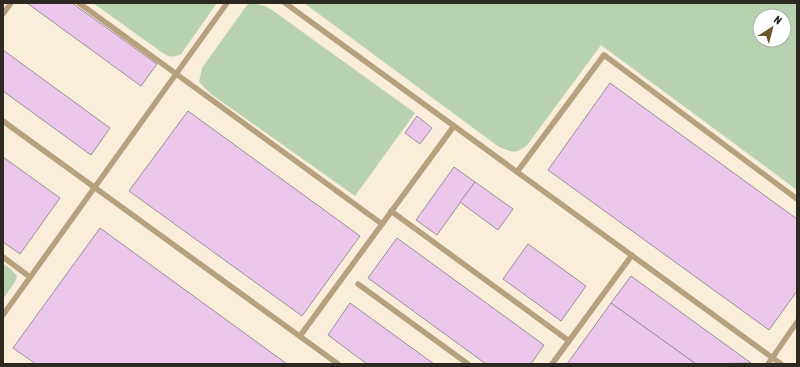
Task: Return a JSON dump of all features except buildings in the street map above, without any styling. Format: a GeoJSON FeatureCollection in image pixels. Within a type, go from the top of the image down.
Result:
{"type":"FeatureCollection","features":[{"type":"Feature","properties":{"kind":"lane"},"geometry":{"type":"LineString","coordinates":[[3,14],[11,3]]}},
{"type":"Feature","properties":{"kind":"lane"},"geometry":{"type":"LineString","coordinates":[[79,3],[382,224]]}},
{"type":"Feature","properties":{"kind":"lane"},"geometry":{"type":"LineString","coordinates":[[3,315],[227,3]]}},
{"type":"Feature","properties":{"kind":"lane"},"geometry":{"type":"LineString","coordinates":[[285,3],[781,364]]}},
{"type":"Feature","properties":{"kind":"lane"},"geometry":{"type":"LineString","coordinates":[[517,172],[604,55],[797,199]]}},
{"type":"Feature","properties":{"kind":"lane"},"geometry":{"type":"LineString","coordinates":[[3,120],[338,364]]}},
{"type":"Feature","properties":{"kind":"lane"},"geometry":{"type":"LineString","coordinates":[[300,336],[454,126]]}},
{"type":"Feature","properties":{"kind":"lane"},"geometry":{"type":"LineString","coordinates":[[391,211],[569,341]]}},
{"type":"Feature","properties":{"kind":"lane"},"geometry":{"type":"LineString","coordinates":[[552,364],[632,255]]}},
{"type":"Feature","properties":{"kind":"lane"},"geometry":{"type":"LineString","coordinates":[[3,258],[30,277]]}},
{"type":"Feature","properties":{"kind":"lane"},"geometry":{"type":"LineString","coordinates":[[358,284],[468,364]]}},
{"type":"Feature","properties":{"kind":"lane"},"geometry":{"type":"LineString","coordinates":[[768,364],[797,322]]}},
{"type":"Feature","properties":{"kind":"shaded area"},"geometry":{"type":"Polygon","coordinates":[[[3,3],[797,3],[797,364],[3,364],[3,3]]]}},
{"type":"Feature","properties":{"kind":"green space"},"geometry":{"type":"Polygon","coordinates":[[[93,3],[217,3],[181,54],[172,57],[163,53],[93,3]]]}},
{"type":"Feature","properties":{"kind":"green space"},"geometry":{"type":"Polygon","coordinates":[[[252,3],[265,6],[272,10],[415,113],[355,196],[211,94],[199,82],[202,68],[247,5],[252,3]]]}},
{"type":"Feature","properties":{"kind":"green space"},"geometry":{"type":"Polygon","coordinates":[[[304,3],[797,3],[797,190],[601,45],[528,144],[520,150],[514,152],[499,147],[304,3]]]}},
{"type":"Feature","properties":{"kind":"green space"},"geometry":{"type":"Polygon","coordinates":[[[3,264],[11,269],[17,276],[15,282],[3,299],[3,264]]]}}]}
